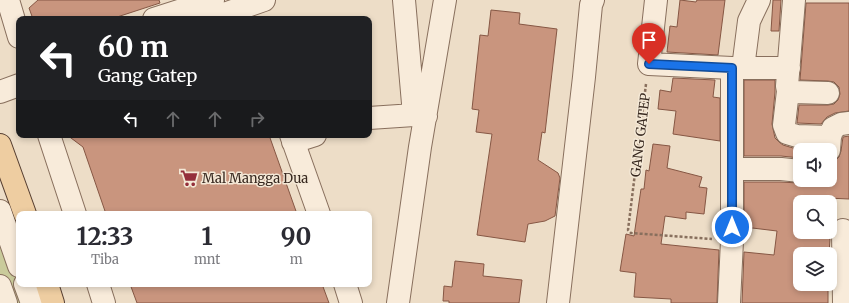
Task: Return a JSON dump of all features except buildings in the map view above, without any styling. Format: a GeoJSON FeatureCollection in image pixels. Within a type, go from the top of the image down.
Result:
{"type":"FeatureCollection","features":[{"type":"Feature","properties":{"kind":"main road"},"geometry":{"type":"LineString","coordinates":[[0,145],[24,211]]}},
{"type":"Feature","properties":{"kind":"main road"},"geometry":{"type":"LineString","coordinates":[[48,287],[53,303]]}},
{"type":"Feature","properties":{"kind":"street"},"geometry":{"type":"LineString","coordinates":[[8,0],[11,28]]}},
{"type":"Feature","properties":{"kind":"street"},"geometry":{"type":"LineString","coordinates":[[163,16],[213,0]]}},
{"type":"Feature","properties":{"kind":"street"},"geometry":{"type":"LineString","coordinates":[[219,16],[264,0]]}},
{"type":"Feature","properties":{"kind":"street"},"geometry":{"type":"LineString","coordinates":[[398,303],[420,147],[420,115],[404,0]]}},
{"type":"Feature","properties":{"kind":"street"},"geometry":{"type":"LineString","coordinates":[[420,115],[445,0]]}},
{"type":"Feature","properties":{"kind":"street"},"geometry":{"type":"LineString","coordinates":[[558,303],[591,5],[593,0]]}},
{"type":"Feature","properties":{"kind":"street"},"geometry":{"type":"LineString","coordinates":[[656,0],[649,64],[738,68],[789,68]]}},
{"type":"Feature","properties":{"kind":"street"},"geometry":{"type":"LineString","coordinates":[[729,303],[732,241],[732,169],[738,68],[749,21],[759,0]]}},
{"type":"Feature","properties":{"kind":"street"},"geometry":{"type":"LineString","coordinates":[[794,0],[787,86],[788,91],[784,125],[787,133],[825,143]]}},
{"type":"Feature","properties":{"kind":"street"},"geometry":{"type":"LineString","coordinates":[[0,92],[16,86]]}},
{"type":"Feature","properties":{"kind":"street"},"geometry":{"type":"LineString","coordinates":[[788,91],[828,93]]}},
{"type":"Feature","properties":{"kind":"street"},"geometry":{"type":"LineString","coordinates":[[372,118],[420,115]]}},
{"type":"Feature","properties":{"kind":"street"},"geometry":{"type":"LineString","coordinates":[[829,143],[833,128],[841,124],[849,123]]}},
{"type":"Feature","properties":{"kind":"street"},"geometry":{"type":"LineString","coordinates":[[50,138],[73,211]]}},
{"type":"Feature","properties":{"kind":"street"},"geometry":{"type":"LineString","coordinates":[[292,138],[318,211]]}},
{"type":"Feature","properties":{"kind":"street"},"geometry":{"type":"LineString","coordinates":[[732,169],[793,170]]}},
{"type":"Feature","properties":{"kind":"street"},"geometry":{"type":"LineString","coordinates":[[0,211],[16,257]]}},
{"type":"Feature","properties":{"kind":"street"},"geometry":{"type":"LineString","coordinates":[[843,230],[844,303]]}},
{"type":"Feature","properties":{"kind":"street"},"geometry":{"type":"LineString","coordinates":[[0,286],[6,303]]}},
{"type":"Feature","properties":{"kind":"street"},"geometry":{"type":"LineString","coordinates":[[27,287],[32,303]]}},
{"type":"Feature","properties":{"kind":"street"},"geometry":{"type":"LineString","coordinates":[[99,287],[104,303]]}},
{"type":"Feature","properties":{"kind":"street"},"geometry":{"type":"LineString","coordinates":[[346,287],[351,303]]}},
{"type":"Feature","properties":{"kind":"path","name":"GANG GATEP"},"geometry":{"type":"LineString","coordinates":[[649,64],[628,230],[630,233],[732,241]]}},
{"type":"Feature","properties":{"kind":"green space"},"geometry":{"type":"Polygon","coordinates":[[[0,210],[16,256],[16,287],[26,287],[32,303],[6,303],[0,284],[0,210]]]}},
{"type":"Feature","properties":{"kind":"place","name":"Mal Mangga Dua"},"geometry":{"type":"Point","coordinates":[189,178]}},
{"type":"Feature","properties":{"kind":"route"},"geometry":{"type":"LineString","coordinates":[[649,64],[732,68],[732,227]]}}]}
